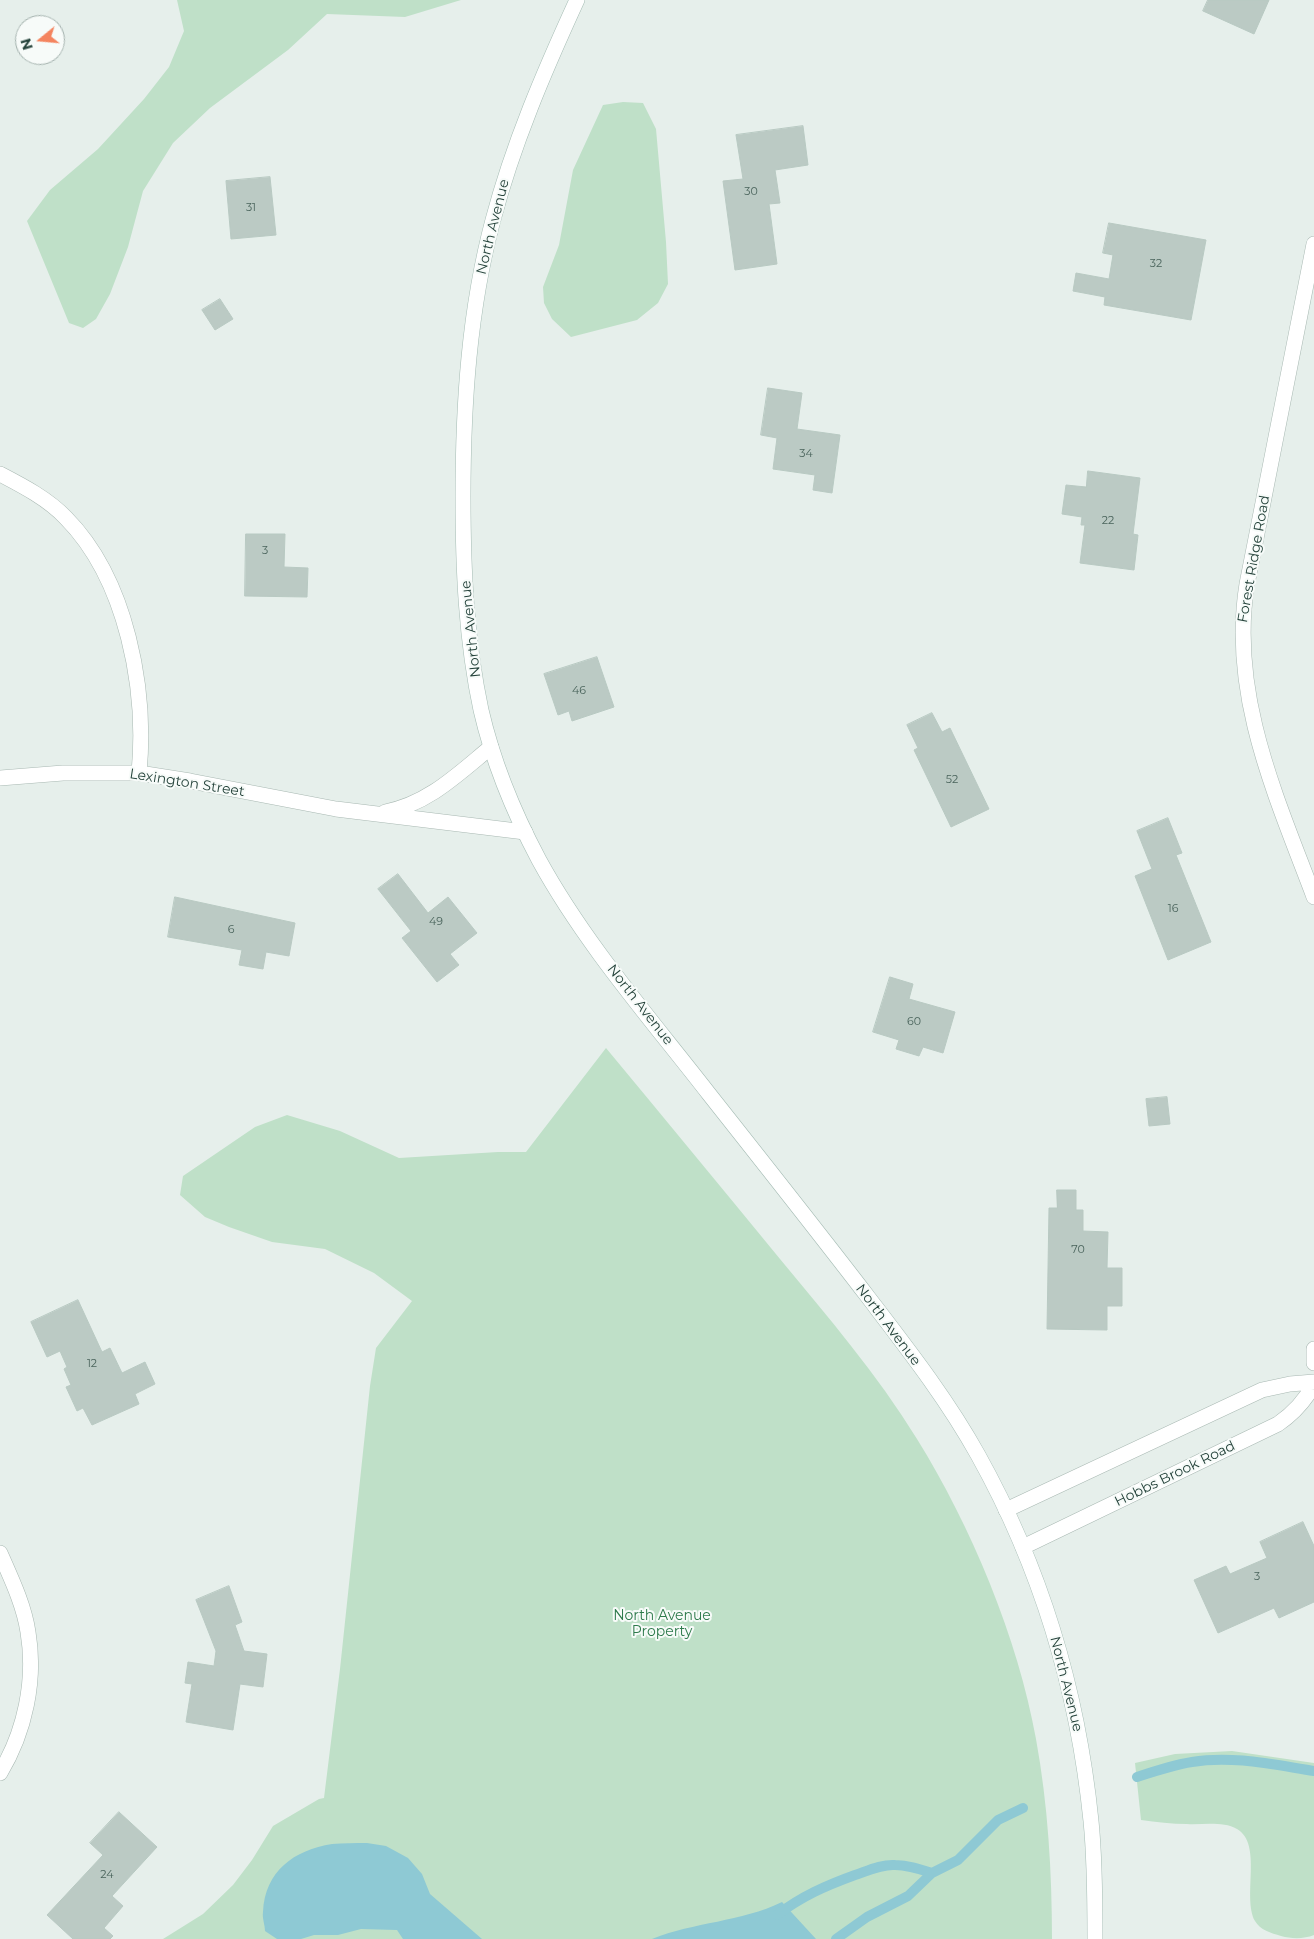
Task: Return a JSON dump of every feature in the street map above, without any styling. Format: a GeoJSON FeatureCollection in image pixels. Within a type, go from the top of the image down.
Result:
{"type":"FeatureCollection","features":[{"type":"Feature","properties":{"kind":"street","name":"North Avenue"},"geometry":{"type":"LineString","coordinates":[[576,0],[533,99],[503,184],[486,246],[470,336],[464,437],[463,520],[465,576],[472,659],[481,710],[491,747],[507,790],[525,832],[553,884],[605,959],[850,1274],[938,1391],[976,1452],[1006,1510],[1023,1547],[1055,1635],[1069,1687],[1078,1732],[1091,1824],[1095,1939]]}},
{"type":"Feature","properties":{"kind":"street","name":"Forest Ridge Road"},"geometry":{"type":"LineString","coordinates":[[1314,244],[1247,584],[1242,649],[1247,695],[1260,748],[1314,897]]}},
{"type":"Feature","properties":{"kind":"street"},"geometry":{"type":"LineString","coordinates":[[0,474],[36,494],[65,517],[85,541],[102,568],[121,615],[134,667],[141,722],[138,773]]}},
{"type":"Feature","properties":{"kind":"street","name":"Lexington Street"},"geometry":{"type":"LineString","coordinates":[[373,813],[398,809],[430,795],[449,782],[491,747]]}},
{"type":"Feature","properties":{"kind":"street","name":"Lexington Street"},"geometry":{"type":"LineString","coordinates":[[0,778],[86,772],[138,773],[190,781],[315,806],[525,832]]}},
{"type":"Feature","properties":{"kind":"street"},"geometry":{"type":"LineString","coordinates":[[1314,1348],[1314,1363]]}},
{"type":"Feature","properties":{"kind":"street","name":"Hobbs Brook Road"},"geometry":{"type":"LineString","coordinates":[[1006,1510],[1262,1390],[1290,1384],[1314,1383]]}},
{"type":"Feature","properties":{"kind":"street","name":"Hobbs Brook Road"},"geometry":{"type":"LineString","coordinates":[[1023,1547],[1278,1424],[1300,1406],[1314,1383]]}},
{"type":"Feature","properties":{"kind":"street"},"geometry":{"type":"LineString","coordinates":[[0,1553],[17,1593],[28,1631],[31,1668],[23,1722],[10,1755],[0,1773]]}},
{"type":"Feature","properties":{"kind":"green space"},"geometry":{"type":"Polygon","coordinates":[[[177,0],[461,0],[405,17],[327,14],[288,50],[210,108],[173,143],[143,191],[128,247],[110,294],[96,319],[83,328],[69,323],[27,221],[50,190],[98,149],[144,99],[169,67],[184,31],[177,0]]]}},
{"type":"Feature","properties":{"kind":"green space"},"geometry":{"type":"Polygon","coordinates":[[[623,102],[643,103],[656,129],[668,284],[658,303],[637,320],[571,337],[552,319],[544,303],[543,287],[559,245],[573,170],[603,105],[623,102]]]}},
{"type":"Feature","properties":{"kind":"green space","name":"North Avenue Property"},"geometry":{"type":"Polygon","coordinates":[[[606,1048],[852,1346],[902,1415],[956,1508],[974,1546],[1005,1623],[1028,1701],[1040,1764],[1046,1814],[1050,1864],[1052,1939],[163,1939],[203,1914],[233,1885],[252,1860],[273,1826],[319,1799],[324,1798],[340,1669],[370,1386],[376,1348],[412,1301],[374,1273],[325,1249],[272,1242],[205,1217],[180,1195],[183,1176],[255,1127],[287,1115],[340,1131],[399,1158],[526,1152],[606,1048]]]}},
{"type":"Feature","properties":{"kind":"green space"},"geometry":{"type":"Polygon","coordinates":[[[1232,1751],[1314,1763],[1314,1935],[1302,1938],[1285,1937],[1266,1931],[1257,1924],[1250,1899],[1251,1858],[1249,1846],[1245,1836],[1237,1829],[1219,1824],[1176,1824],[1141,1820],[1135,1763],[1175,1754],[1232,1751]]]}},
{"type":"Feature","properties":{"kind":"water"},"geometry":{"type":"Polygon","coordinates":[[[367,1843],[386,1846],[408,1858],[422,1874],[430,1894],[482,1939],[403,1939],[397,1930],[361,1929],[338,1935],[314,1935],[301,1939],[277,1939],[265,1931],[263,1914],[265,1898],[269,1885],[284,1865],[305,1851],[318,1847],[332,1844],[367,1843]]]}},
{"type":"Feature","properties":{"kind":"water"},"geometry":{"type":"Polygon","coordinates":[[[782,1902],[816,1939],[652,1939],[668,1933],[750,1914],[782,1902]]]}},
{"type":"Feature","properties":{"kind":"building"},"geometry":{"type":"Polygon","coordinates":[[[1208,0],[1269,0],[1254,34],[1203,11],[1208,0]]]}},
{"type":"Feature","properties":{"kind":"building"},"geometry":{"type":"Polygon","coordinates":[[[803,126],[808,165],[775,170],[780,203],[769,204],[777,264],[735,270],[723,181],[743,179],[736,135],[803,126]]]}},
{"type":"Feature","properties":{"kind":"building"},"geometry":{"type":"Polygon","coordinates":[[[270,177],[276,235],[231,239],[226,181],[270,177]]]}},
{"type":"Feature","properties":{"kind":"building"},"geometry":{"type":"Polygon","coordinates":[[[1109,223],[1206,240],[1191,320],[1104,305],[1105,297],[1073,291],[1076,273],[1109,279],[1113,255],[1103,253],[1109,223]]]}},
{"type":"Feature","properties":{"kind":"building"},"geometry":{"type":"Polygon","coordinates":[[[220,299],[233,319],[215,330],[202,310],[220,299]]]}},
{"type":"Feature","properties":{"kind":"building"},"geometry":{"type":"Polygon","coordinates":[[[768,388],[802,393],[797,429],[840,435],[832,493],[813,490],[815,475],[773,469],[777,438],[761,435],[768,388]]]}},
{"type":"Feature","properties":{"kind":"building"},"geometry":{"type":"Polygon","coordinates":[[[1088,471],[1140,478],[1133,534],[1138,535],[1134,570],[1080,563],[1085,525],[1081,525],[1082,517],[1062,514],[1066,485],[1086,487],[1088,471]]]}},
{"type":"Feature","properties":{"kind":"building"},"geometry":{"type":"Polygon","coordinates":[[[246,534],[285,534],[284,567],[308,568],[307,597],[245,596],[246,534]]]}},
{"type":"Feature","properties":{"kind":"building"},"geometry":{"type":"Polygon","coordinates":[[[597,657],[614,707],[572,721],[569,711],[558,715],[544,674],[597,657]]]}},
{"type":"Feature","properties":{"kind":"building"},"geometry":{"type":"Polygon","coordinates":[[[932,713],[942,732],[950,728],[989,809],[951,827],[914,750],[918,748],[907,725],[932,713]]]}},
{"type":"Feature","properties":{"kind":"building"},"geometry":{"type":"Polygon","coordinates":[[[1168,818],[1182,853],[1176,855],[1211,942],[1168,960],[1135,876],[1152,869],[1137,831],[1168,818]]]}},
{"type":"Feature","properties":{"kind":"building"},"geometry":{"type":"Polygon","coordinates":[[[398,874],[428,913],[448,897],[477,933],[450,954],[459,965],[437,982],[402,938],[411,931],[378,889],[398,874]]]}},
{"type":"Feature","properties":{"kind":"building"},"geometry":{"type":"Polygon","coordinates":[[[175,897],[295,923],[289,956],[266,952],[263,969],[239,965],[242,950],[168,937],[175,897]]]}},
{"type":"Feature","properties":{"kind":"building"},"geometry":{"type":"Polygon","coordinates":[[[890,977],[913,984],[909,999],[955,1012],[943,1053],[923,1047],[919,1056],[896,1049],[899,1040],[873,1032],[890,977]]]}},
{"type":"Feature","properties":{"kind":"building"},"geometry":{"type":"Polygon","coordinates":[[[1167,1097],[1170,1124],[1149,1126],[1146,1099],[1167,1097]]]}},
{"type":"Feature","properties":{"kind":"building"},"geometry":{"type":"Polygon","coordinates":[[[1057,1190],[1076,1190],[1076,1210],[1083,1210],[1083,1231],[1108,1232],[1107,1268],[1122,1268],[1122,1306],[1107,1306],[1107,1330],[1047,1329],[1049,1208],[1057,1208],[1057,1190]]]}},
{"type":"Feature","properties":{"kind":"building"},"geometry":{"type":"Polygon","coordinates":[[[78,1300],[102,1352],[110,1348],[122,1373],[145,1362],[155,1384],[135,1394],[139,1404],[92,1425],[83,1408],[77,1411],[66,1387],[71,1385],[64,1369],[67,1367],[60,1351],[47,1357],[31,1322],[78,1300]]]}},
{"type":"Feature","properties":{"kind":"building"},"geometry":{"type":"Polygon","coordinates":[[[1303,1522],[1314,1546],[1314,1602],[1279,1618],[1274,1608],[1218,1633],[1194,1580],[1226,1566],[1230,1574],[1267,1558],[1260,1542],[1303,1522]]]}},
{"type":"Feature","properties":{"kind":"building"},"geometry":{"type":"Polygon","coordinates":[[[229,1586],[242,1622],[235,1625],[244,1651],[267,1654],[263,1687],[240,1684],[233,1730],[186,1722],[192,1684],[185,1683],[188,1662],[214,1666],[216,1651],[196,1600],[229,1586]]]}},
{"type":"Feature","properties":{"kind":"building"},"geometry":{"type":"Polygon","coordinates":[[[119,1812],[157,1847],[112,1896],[123,1906],[104,1928],[113,1936],[110,1939],[73,1939],[47,1915],[103,1855],[90,1843],[119,1812]]]}},
{"type":"Feature","properties":{"kind":"waterway"},"geometry":{"type":"LineString","coordinates":[[1137,1777],[1164,1768],[1207,1760],[1238,1760],[1314,1771]]}},
{"type":"Feature","properties":{"kind":"waterway"},"geometry":{"type":"LineString","coordinates":[[836,1939],[867,1917],[908,1896],[932,1873],[958,1860],[998,1820],[1023,1808]]}},
{"type":"Feature","properties":{"kind":"waterway"},"geometry":{"type":"LineString","coordinates":[[777,1915],[824,1887],[880,1867],[890,1865],[905,1866],[932,1873]]}}]}
